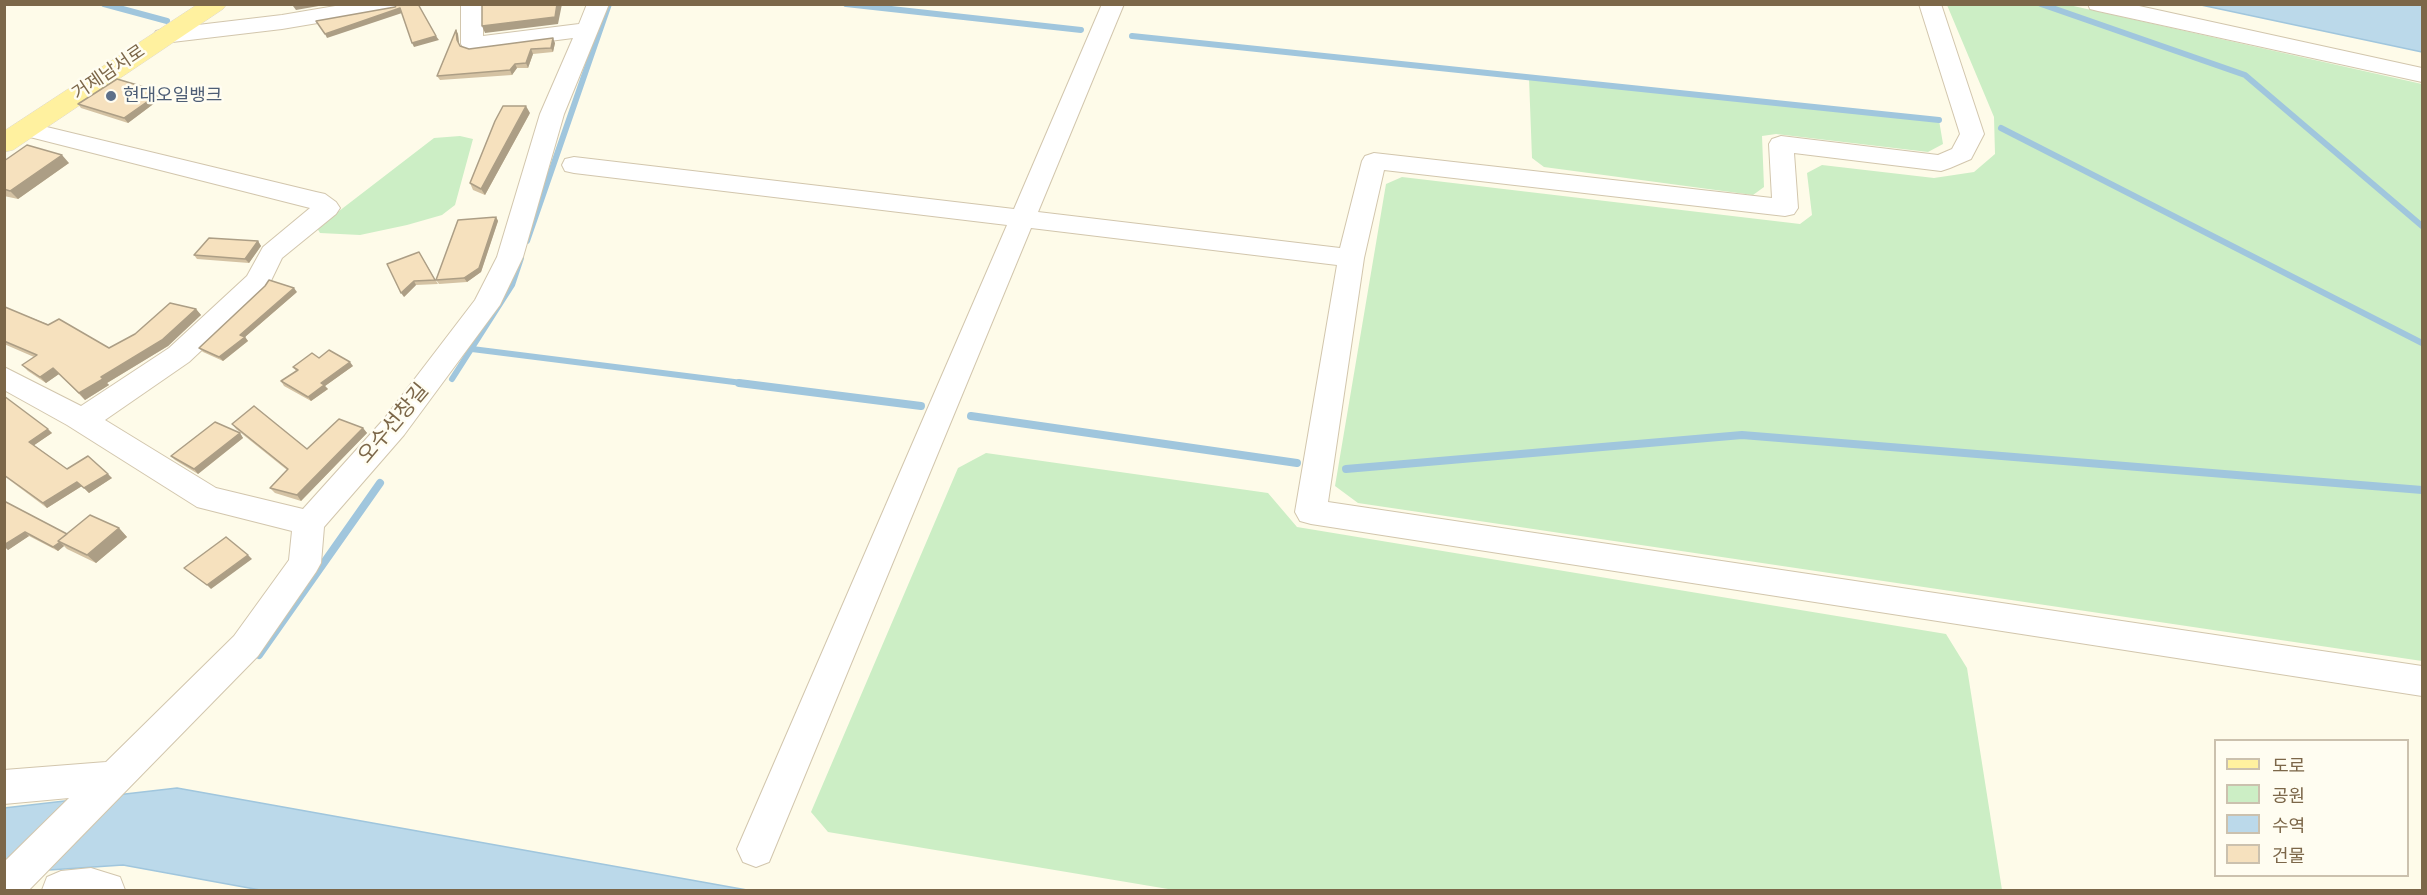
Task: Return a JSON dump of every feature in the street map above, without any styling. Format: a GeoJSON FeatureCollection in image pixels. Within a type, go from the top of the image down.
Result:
{"type":"FeatureCollection","features":[{"type":"Feature","properties":{"kind":"main road","name":"거제남서로"},"geometry":{"type":"LineString","coordinates":[[4,144],[215,4]]}},
{"type":"Feature","properties":{"kind":"street"},"geometry":{"type":"LineString","coordinates":[[164,36],[282,22],[389,4]]}},
{"type":"Feature","properties":{"kind":"street"},"geometry":{"type":"LineString","coordinates":[[472,4],[472,44],[593,17]]}},
{"type":"Feature","properties":{"kind":"street"},"geometry":{"type":"LineString","coordinates":[[756,849],[1113,4]]}},
{"type":"Feature","properties":{"kind":"street"},"geometry":{"type":"LineString","coordinates":[[1930,4],[1972,134],[1962,154],[1941,163],[1781,144],[1785,208],[1374,160],[1350,258],[1311,512],[2422,681]]}},
{"type":"Feature","properties":{"kind":"street"},"geometry":{"type":"LineString","coordinates":[[2098,4],[2422,75]]}},
{"type":"Feature","properties":{"kind":"street","name":"오수선창길"},"geometry":{"type":"LineString","coordinates":[[309,523],[394,427],[486,305],[510,257],[552,114],[593,17]]}},
{"type":"Feature","properties":{"kind":"street"},"geometry":{"type":"LineString","coordinates":[[26,129],[316,200],[327,208],[272,253],[257,282],[179,354],[82,420]]}},
{"type":"Feature","properties":{"kind":"street"},"geometry":{"type":"LineString","coordinates":[[574,165],[1350,258]]}},
{"type":"Feature","properties":{"kind":"street"},"geometry":{"type":"LineString","coordinates":[[4,377],[82,420],[208,498],[309,523],[305,563],[246,646],[4,889]]}},
{"type":"Feature","properties":{"kind":"street"},"geometry":{"type":"LineString","coordinates":[[4,787],[113,778]]}},
{"type":"Feature","properties":{"kind":"street"},"geometry":{"type":"LineString","coordinates":[[61,891],[91,887],[106,891]]}},
{"type":"Feature","properties":{"kind":"green space"},"geometry":{"type":"Polygon","coordinates":[[[1947,5],[2069,5],[2422,84],[2422,661],[1358,503],[1335,486],[1386,184],[1402,177],[1800,224],[1812,215],[1807,173],[1822,165],[1934,178],[1974,172],[1995,154],[1994,117],[1947,5]]]}},
{"type":"Feature","properties":{"kind":"green space"},"geometry":{"type":"Polygon","coordinates":[[[1529,78],[1939,120],[1943,144],[1928,152],[1776,134],[1762,136],[1764,187],[1753,195],[1544,167],[1532,158],[1529,78]]]}},
{"type":"Feature","properties":{"kind":"green space"},"geometry":{"type":"Polygon","coordinates":[[[460,136],[473,139],[455,205],[442,215],[360,235],[320,233],[317,228],[434,138],[460,136]]]}},
{"type":"Feature","properties":{"kind":"green space"},"geometry":{"type":"Polygon","coordinates":[[[986,453],[1268,493],[1297,527],[1946,634],[1967,668],[2002,890],[1174,890],[828,832],[811,812],[958,468],[986,453]]]}},
{"type":"Feature","properties":{"kind":"water"},"geometry":{"type":"Polygon","coordinates":[[[2201,5],[2422,5],[2422,52],[2201,5]]]}},
{"type":"Feature","properties":{"kind":"water"},"geometry":{"type":"Polygon","coordinates":[[[177,788],[747,890],[260,890],[123,865],[5,873],[4,808],[177,788]]]}},
{"type":"Feature","properties":{"kind":"building"},"geometry":{"type":"Polygon","coordinates":[[[397,4],[418,4],[436,36],[412,43],[400,8],[325,34],[316,21],[395,7],[397,4]]]}},
{"type":"Feature","properties":{"kind":"building"},"geometry":{"type":"Polygon","coordinates":[[[482,4],[557,4],[555,17],[482,26],[482,4]]]}},
{"type":"Feature","properties":{"kind":"building"},"geometry":{"type":"Polygon","coordinates":[[[456,30],[460,46],[469,49],[553,38],[551,48],[531,49],[526,63],[515,64],[510,70],[437,76],[456,30]]]}},
{"type":"Feature","properties":{"kind":"building"},"geometry":{"type":"Polygon","coordinates":[[[117,79],[161,92],[124,118],[78,104],[117,79]]]}},
{"type":"Feature","properties":{"kind":"building"},"geometry":{"type":"Polygon","coordinates":[[[503,106],[526,106],[481,189],[470,183],[503,106]]]}},
{"type":"Feature","properties":{"kind":"building"},"geometry":{"type":"Polygon","coordinates":[[[27,145],[62,155],[10,191],[4,189],[4,161],[27,145]]]}},
{"type":"Feature","properties":{"kind":"building"},"geometry":{"type":"Polygon","coordinates":[[[496,217],[479,268],[464,278],[436,280],[458,220],[496,217]]]}},
{"type":"Feature","properties":{"kind":"building"},"geometry":{"type":"Polygon","coordinates":[[[209,238],[258,241],[245,259],[194,255],[209,238]]]}},
{"type":"Feature","properties":{"kind":"building"},"geometry":{"type":"Polygon","coordinates":[[[419,252],[435,280],[414,281],[401,293],[387,264],[419,252]]]}},
{"type":"Feature","properties":{"kind":"building"},"geometry":{"type":"Polygon","coordinates":[[[269,280],[294,288],[240,335],[245,337],[219,357],[199,348],[265,286],[269,280]]]}},
{"type":"Feature","properties":{"kind":"building"},"geometry":{"type":"Polygon","coordinates":[[[170,303],[196,309],[162,340],[79,393],[53,368],[40,377],[22,365],[37,355],[4,341],[5,307],[48,325],[59,319],[109,348],[135,334],[170,303]]]}},
{"type":"Feature","properties":{"kind":"building"},"geometry":{"type":"Polygon","coordinates":[[[329,350],[350,362],[321,383],[324,385],[308,397],[281,381],[298,370],[293,367],[312,353],[319,358],[329,350]]]}},
{"type":"Feature","properties":{"kind":"building"},"geometry":{"type":"Polygon","coordinates":[[[4,396],[48,429],[29,442],[67,469],[88,456],[108,474],[84,488],[77,482],[43,503],[4,475],[4,396]]]}},
{"type":"Feature","properties":{"kind":"building"},"geometry":{"type":"Polygon","coordinates":[[[254,406],[307,449],[339,419],[363,428],[297,495],[270,488],[288,469],[232,424],[254,406]]]}},
{"type":"Feature","properties":{"kind":"building"},"geometry":{"type":"Polygon","coordinates":[[[215,422],[240,433],[194,469],[171,456],[215,422]]]}},
{"type":"Feature","properties":{"kind":"building"},"geometry":{"type":"Polygon","coordinates":[[[4,501],[67,534],[53,547],[25,532],[4,545],[4,501]]]}},
{"type":"Feature","properties":{"kind":"building"},"geometry":{"type":"Polygon","coordinates":[[[90,515],[119,528],[87,555],[58,541],[90,515]]]}},
{"type":"Feature","properties":{"kind":"building"},"geometry":{"type":"Polygon","coordinates":[[[226,537],[248,555],[207,585],[184,568],[226,537]]]}},
{"type":"Feature","properties":{"kind":"waterway"},"geometry":{"type":"LineString","coordinates":[[104,4],[167,21]]}},
{"type":"Feature","properties":{"kind":"waterway"},"geometry":{"type":"LineString","coordinates":[[527,241],[609,4]]}},
{"type":"Feature","properties":{"kind":"waterway"},"geometry":{"type":"LineString","coordinates":[[846,4],[1081,30]]}},
{"type":"Feature","properties":{"kind":"waterway"},"geometry":{"type":"LineString","coordinates":[[2041,4],[2245,75],[2422,226]]}},
{"type":"Feature","properties":{"kind":"waterway"},"geometry":{"type":"LineString","coordinates":[[1132,36],[1939,120]]}},
{"type":"Feature","properties":{"kind":"waterway"},"geometry":{"type":"LineString","coordinates":[[2001,128],[2422,343]]}},
{"type":"Feature","properties":{"kind":"waterway"},"geometry":{"type":"LineString","coordinates":[[452,379],[512,285],[521,258]]}},
{"type":"Feature","properties":{"kind":"waterway"},"geometry":{"type":"LineString","coordinates":[[472,349],[750,384]]}},
{"type":"Feature","properties":{"kind":"waterway"},"geometry":{"type":"LineString","coordinates":[[739,383],[921,406]]}},
{"type":"Feature","properties":{"kind":"waterway"},"geometry":{"type":"LineString","coordinates":[[971,416],[1297,463]]}},
{"type":"Feature","properties":{"kind":"waterway"},"geometry":{"type":"LineString","coordinates":[[1346,469],[1742,435],[2422,490]]}},
{"type":"Feature","properties":{"kind":"waterway"},"geometry":{"type":"LineString","coordinates":[[259,655],[380,483]]}},
{"type":"Feature","properties":{"kind":"place","name":"현대오일뱅크"},"geometry":{"type":"Point","coordinates":[111,96]}}]}
